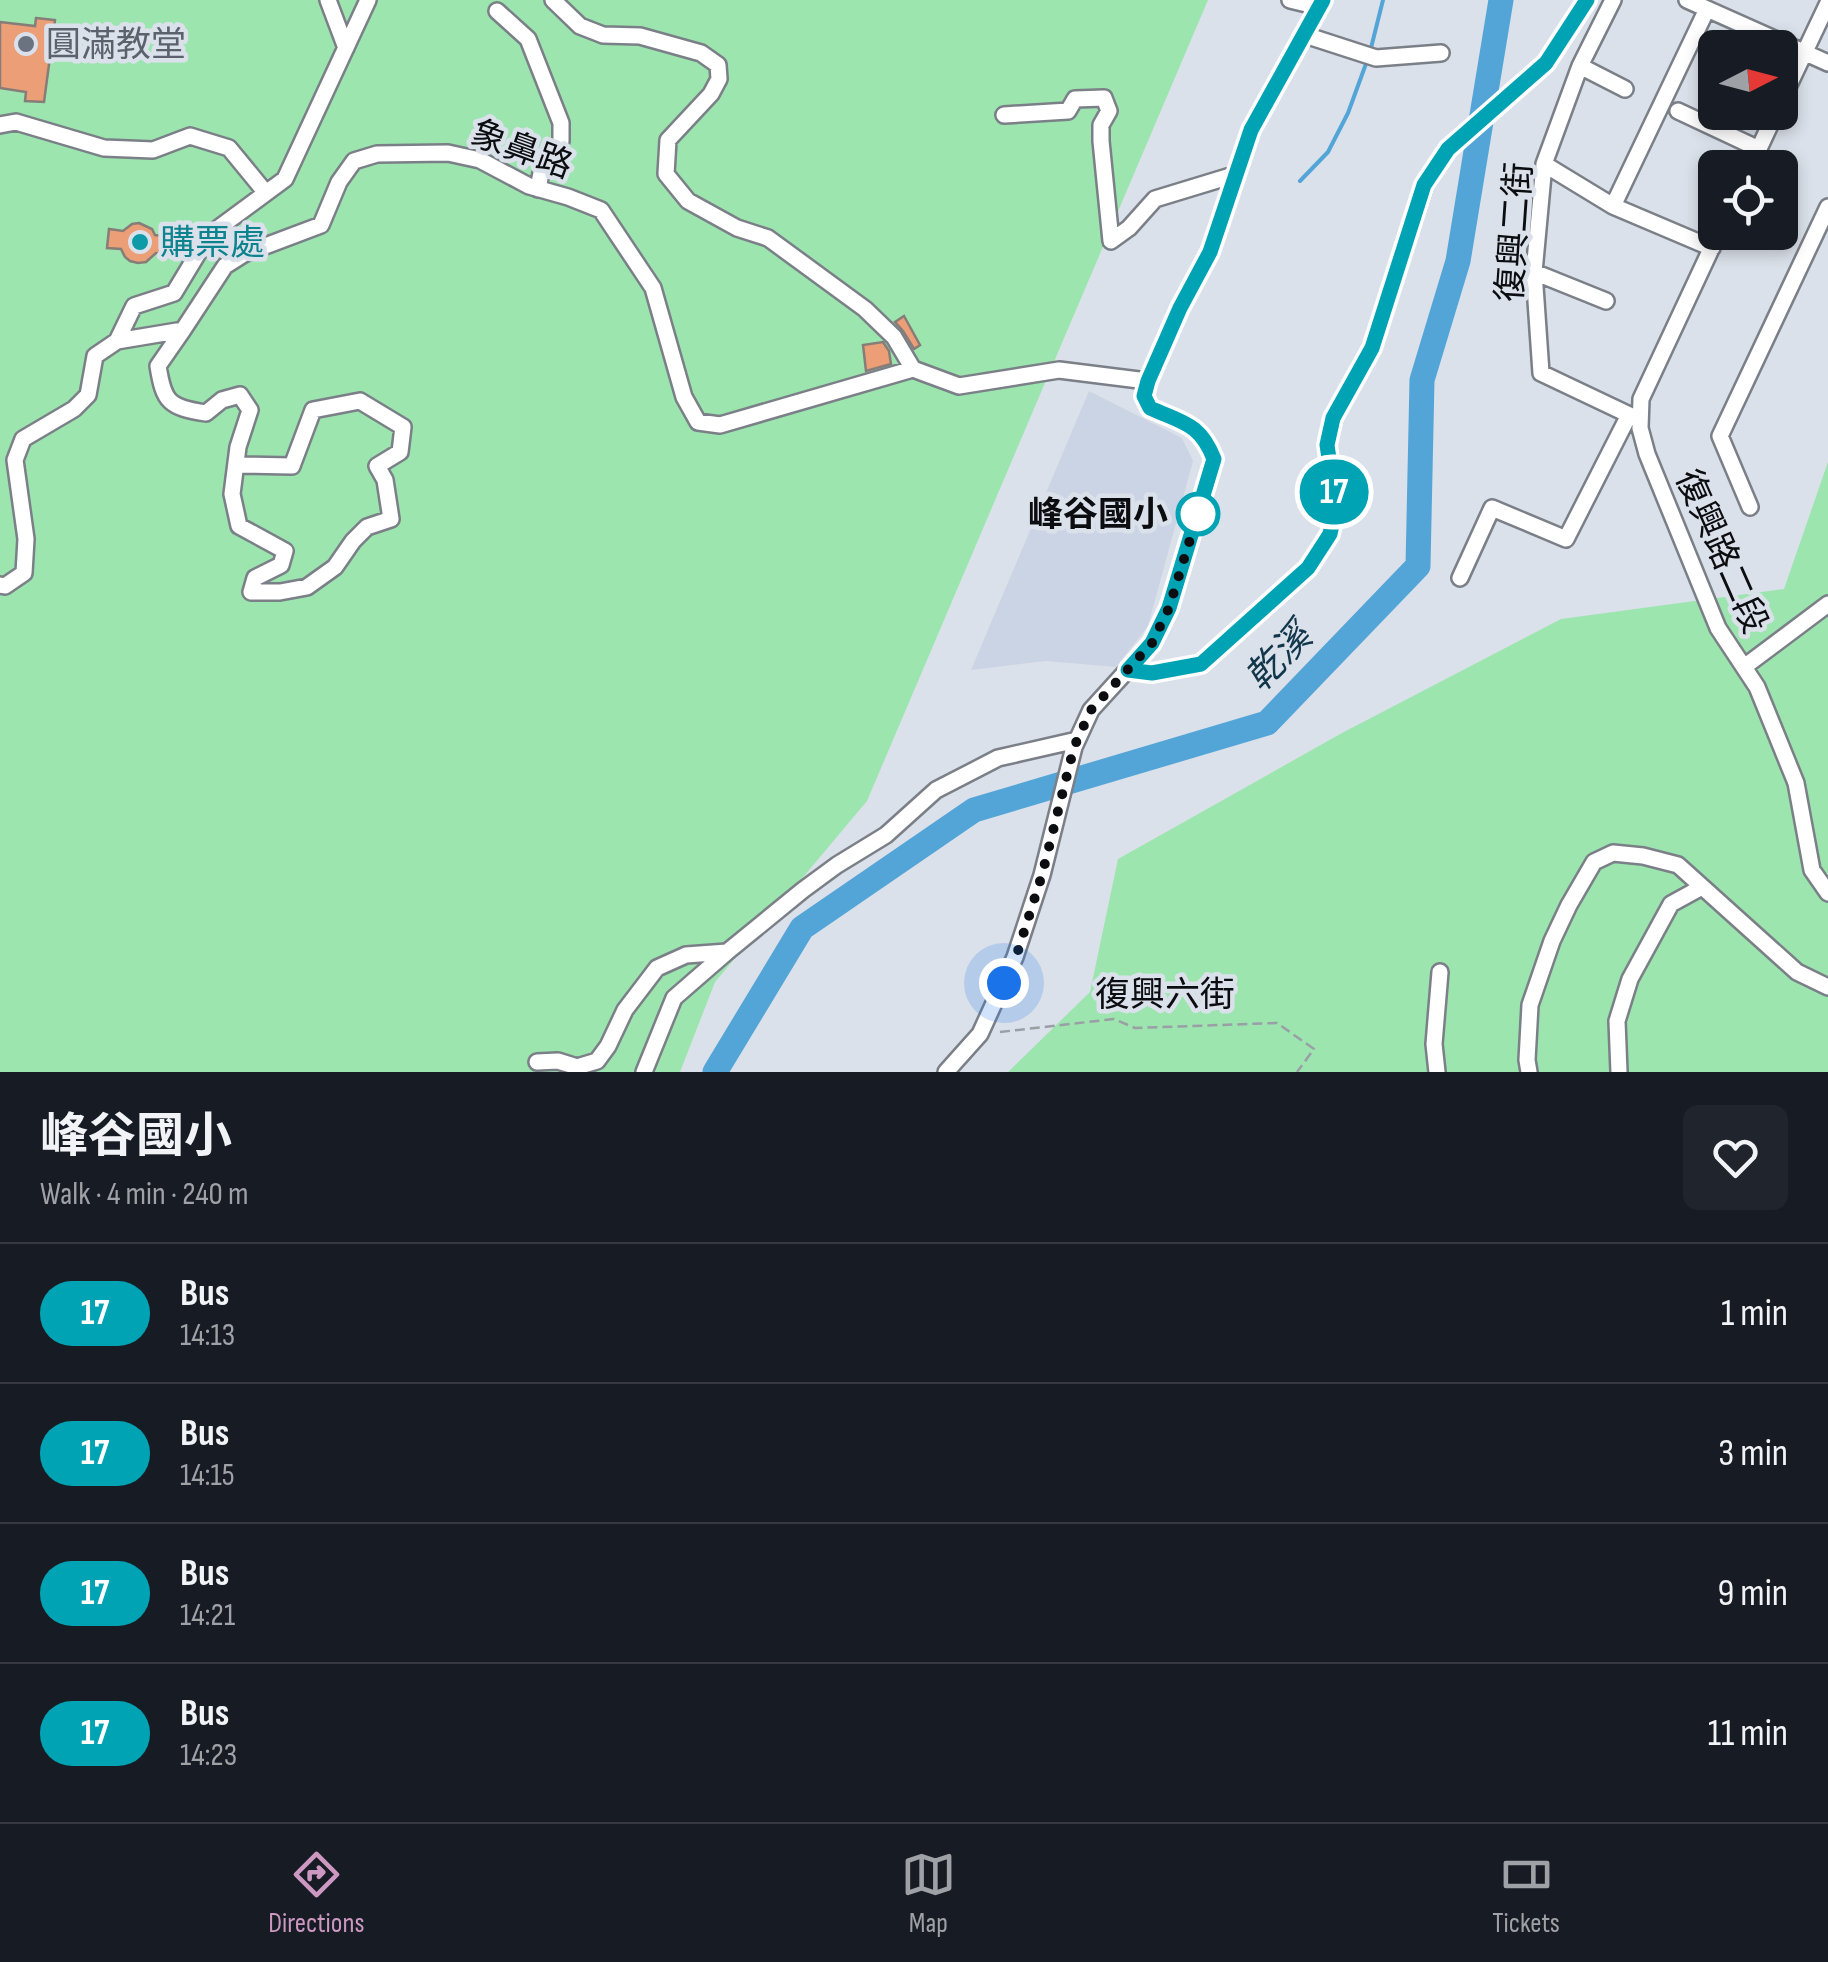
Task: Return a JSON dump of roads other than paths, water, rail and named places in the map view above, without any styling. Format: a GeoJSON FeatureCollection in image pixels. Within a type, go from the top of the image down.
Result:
{"type":"FeatureCollection","features":[{"type":"Feature","properties":{"kind":"street"},"geometry":{"type":"LineString","coordinates":[[328,0],[346,48]]}},
{"type":"Feature","properties":{"kind":"street"},"geometry":{"type":"LineString","coordinates":[[117,341],[134,306],[174,293],[209,235],[285,178],[368,0]]}},
{"type":"Feature","properties":{"kind":"street"},"geometry":{"type":"LineString","coordinates":[[553,0],[580,26],[603,35],[640,36],[701,53],[718,65],[719,79],[711,94],[668,140],[666,174],[688,200],[737,228],[768,238],[865,309],[894,337],[913,369],[959,386],[1059,370],[1148,381]]}},
{"type":"Feature","properties":{"kind":"street"},"geometry":{"type":"LineString","coordinates":[[946,1072],[980,1034],[1016,957],[1076,743],[1091,710],[1152,643],[1169,608],[1214,459],[1196,428],[1150,408],[1144,396],[1180,308],[1210,252],[1251,130],[1321,4],[1290,0]]}},
{"type":"Feature","properties":{"kind":"street"},"geometry":{"type":"LineString","coordinates":[[1128,670],[1152,673],[1201,664],[1308,568],[1330,534],[1336,506],[1327,445],[1333,418],[1372,348],[1424,185],[1448,149],[1546,63],[1587,0]]}},
{"type":"Feature","properties":{"kind":"street","name":"復興二街"},"geometry":{"type":"LineString","coordinates":[[1613,0],[1580,66],[1544,164],[1534,272],[1541,372],[1634,418]]}},
{"type":"Feature","properties":{"kind":"street"},"geometry":{"type":"LineString","coordinates":[[1687,0],[1828,63]]}},
{"type":"Feature","properties":{"kind":"street"},"geometry":{"type":"LineString","coordinates":[[1798,67],[1828,3]]}},
{"type":"Feature","properties":{"kind":"street"},"geometry":{"type":"LineString","coordinates":[[1613,206],[1707,9]]}},
{"type":"Feature","properties":{"kind":"street"},"geometry":{"type":"LineString","coordinates":[[497,11],[528,38],[561,123],[561,140],[541,173],[538,188]]}},
{"type":"Feature","properties":{"kind":"street"},"geometry":{"type":"LineString","coordinates":[[1304,35],[1376,58],[1442,54]]}},
{"type":"Feature","properties":{"kind":"street"},"geometry":{"type":"LineString","coordinates":[[1580,66],[1625,89]]}},
{"type":"Feature","properties":{"kind":"street"},"geometry":{"type":"LineString","coordinates":[[1004,115],[1068,111],[1076,98],[1104,98],[1110,112],[1101,125],[1101,141],[1112,241],[1155,199],[1237,174]]}},
{"type":"Feature","properties":{"kind":"street"},"geometry":{"type":"LineString","coordinates":[[1678,110],[1759,149],[1768,130]]}},
{"type":"Feature","properties":{"kind":"street"},"geometry":{"type":"LineString","coordinates":[[0,125],[16,122],[104,148],[153,150],[190,136],[229,148],[266,193]]}},
{"type":"Feature","properties":{"kind":"street","name":"象鼻路"},"geometry":{"type":"LineString","coordinates":[[183,330],[225,266],[244,254],[321,225],[339,182],[354,161],[377,154],[448,154],[480,160],[529,186],[601,210],[652,288],[684,398],[698,422],[720,425],[913,369]]}},
{"type":"Feature","properties":{"kind":"street"},"geometry":{"type":"LineString","coordinates":[[1544,164],[1613,206],[1698,242]]}},
{"type":"Feature","properties":{"kind":"street"},"geometry":{"type":"LineString","coordinates":[[1750,506],[1720,436],[1828,206]]}},
{"type":"Feature","properties":{"kind":"street"},"geometry":{"type":"LineString","coordinates":[[1460,578],[1492,508],[1566,539],[1634,418],[1711,250]]}},
{"type":"Feature","properties":{"kind":"street"},"geometry":{"type":"LineString","coordinates":[[1534,272],[1606,301]]}},
{"type":"Feature","properties":{"kind":"street"},"geometry":{"type":"LineString","coordinates":[[0,586],[24,573],[26,540],[16,460],[23,439],[74,409],[88,396],[95,356],[117,341],[183,330]]}},
{"type":"Feature","properties":{"kind":"street"},"geometry":{"type":"LineString","coordinates":[[183,330],[158,366],[162,392],[180,409],[206,412],[222,400],[240,396],[250,410],[238,447],[232,494],[238,526],[285,551],[281,565],[255,578],[251,592],[307,587],[335,567],[367,527],[392,520],[386,480],[377,466],[400,452],[403,427],[360,401],[312,410],[292,466],[236,465]]}},
{"type":"Feature","properties":{"kind":"street","name":"復興路二段"},"geometry":{"type":"LineString","coordinates":[[1634,418],[1718,628],[1758,687],[1796,782],[1812,870],[1828,894]]}},
{"type":"Feature","properties":{"kind":"street"},"geometry":{"type":"LineString","coordinates":[[1744,667],[1828,604]]}},
{"type":"Feature","properties":{"kind":"street"},"geometry":{"type":"LineString","coordinates":[[644,1072],[674,998],[838,865],[886,835],[936,790],[998,758],[1076,743]]}},
{"type":"Feature","properties":{"kind":"street"},"geometry":{"type":"LineString","coordinates":[[1529,1072],[1530,1005],[1552,941],[1594,862],[1613,852],[1678,865],[1797,972],[1828,987]]}},
{"type":"Feature","properties":{"kind":"street"},"geometry":{"type":"LineString","coordinates":[[1619,1072],[1617,1021],[1630,980],[1671,904],[1702,887]]}},
{"type":"Feature","properties":{"kind":"street"},"geometry":{"type":"LineString","coordinates":[[538,1062],[558,1061],[578,1068],[596,1060],[657,968],[686,956],[727,952]]}},
{"type":"Feature","properties":{"kind":"street"},"geometry":{"type":"LineString","coordinates":[[1437,1072],[1434,1044],[1440,972]]}},
{"type":"Feature","properties":{"kind":"waterway"},"geometry":{"type":"LineString","coordinates":[[1370,52],[1383,0]]}},
{"type":"Feature","properties":{"kind":"waterway","name":"乾溪"},"geometry":{"type":"LineString","coordinates":[[715,1072],[802,928],[974,810],[1267,723],[1418,566],[1422,380],[1458,261],[1501,0]]}},
{"type":"Feature","properties":{"kind":"waterway"},"geometry":{"type":"LineString","coordinates":[[1300,181],[1328,152],[1348,113],[1367,61]]}},
{"type":"Feature","properties":{"kind":"place","name":"圓滿教堂"},"geometry":{"type":"Point","coordinates":[26,44]}},
{"type":"Feature","properties":{"kind":"place","name":"購票處"},"geometry":{"type":"Point","coordinates":[140,242]}},
{"type":"Feature","properties":{"kind":"place","name":"峰谷國小"},"geometry":{"type":"Point","coordinates":[1198,514]}}]}
